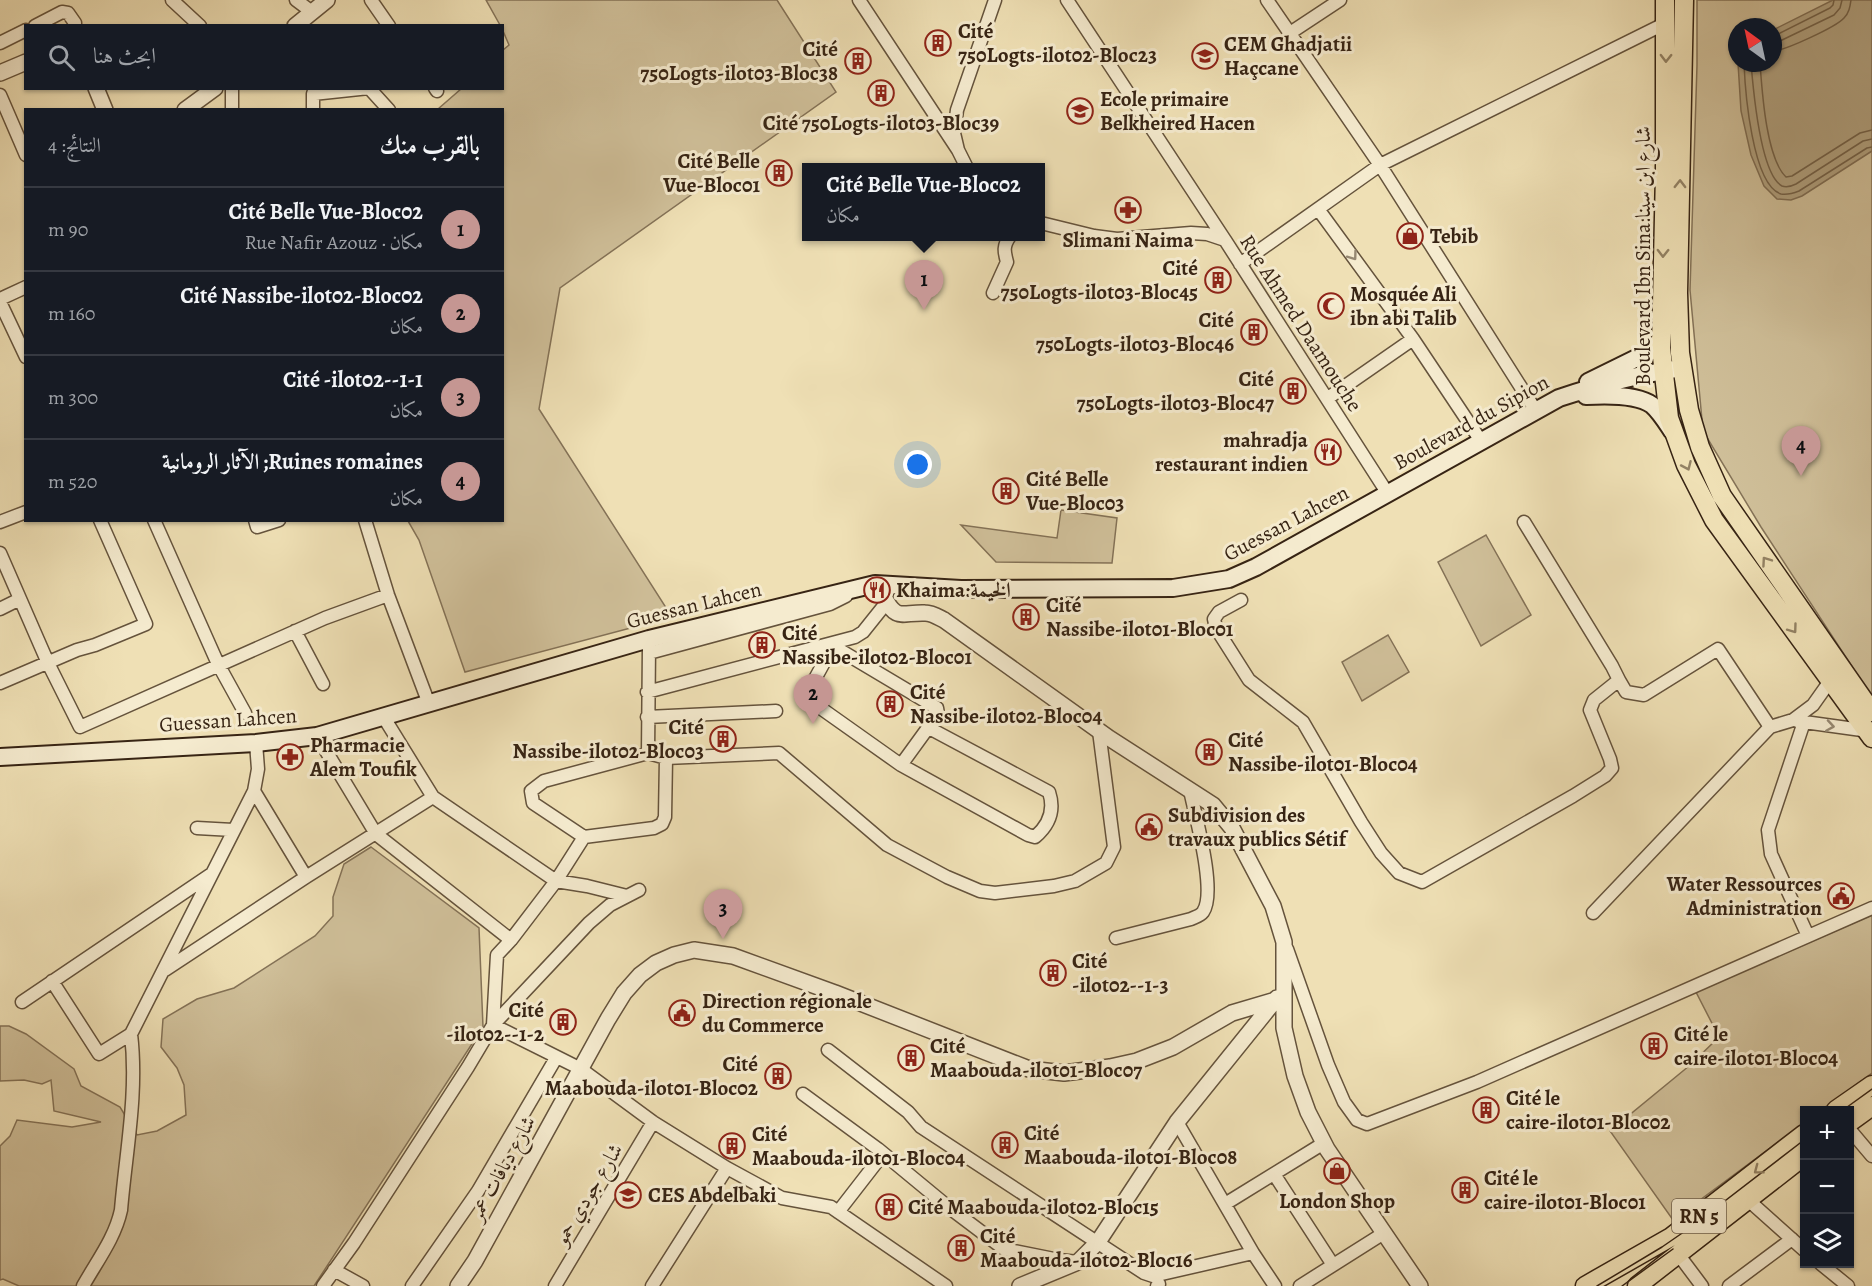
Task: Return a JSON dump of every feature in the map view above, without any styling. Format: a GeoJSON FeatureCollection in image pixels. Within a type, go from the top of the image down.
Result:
{"type":"FeatureCollection","features":[{"type":"Feature","properties":{"kind":"main road","name":"Boulevard Ibn Sina:شارع ابن سينا"},"geometry":{"type":"LineString","coordinates":[[1665,0],[1661,339],[1662,371],[1669,418],[1690,474],[1714,520],[1870,733]]}},
{"type":"Feature","properties":{"kind":"main road"},"geometry":{"type":"LineString","coordinates":[[1684,0],[1678,293],[1680,353],[1692,420],[1700,447],[1722,496],[1872,712]]}},
{"type":"Feature","properties":{"kind":"main road"},"geometry":{"type":"LineString","coordinates":[[1558,398],[1651,351],[1661,339]]}},
{"type":"Feature","properties":{"kind":"main road","name":"Boulevard du Sipion"},"geometry":{"type":"LineString","coordinates":[[1388,494],[1558,398],[1583,390],[1682,368]]}},
{"type":"Feature","properties":{"kind":"main road"},"geometry":{"type":"LineString","coordinates":[[1558,398],[1610,396],[1635,399],[1651,404],[1674,434]]}},
{"type":"Feature","properties":{"kind":"main road","name":"Guessan Lahcen"},"geometry":{"type":"LineString","coordinates":[[0,757],[256,743],[317,736],[383,716],[649,646],[867,585],[1020,590],[1173,588],[1203,584],[1228,579],[1256,567],[1388,494]]}},
{"type":"Feature","properties":{"kind":"main road"},"geometry":{"type":"LineString","coordinates":[[1842,1106],[1872,1085]]}},
{"type":"Feature","properties":{"kind":"main road"},"geometry":{"type":"LineString","coordinates":[[1854,1119],[1872,1106]]}},
{"type":"Feature","properties":{"kind":"main road","name":"RN 5"},"geometry":{"type":"LineString","coordinates":[[1585,1286],[1671,1238],[1800,1137]]}},
{"type":"Feature","properties":{"kind":"main road","name":"RN 5"},"geometry":{"type":"LineString","coordinates":[[1637,1286],[1800,1159]]}},
{"type":"Feature","properties":{"kind":"street"},"geometry":{"type":"LineString","coordinates":[[172,0],[198,24]]}},
{"type":"Feature","properties":{"kind":"street"},"geometry":{"type":"LineString","coordinates":[[296,0],[312,12]]}},
{"type":"Feature","properties":{"kind":"street"},"geometry":{"type":"LineString","coordinates":[[297,24],[327,0]]}},
{"type":"Feature","properties":{"kind":"street"},"geometry":{"type":"LineString","coordinates":[[371,0],[388,24]]}},
{"type":"Feature","properties":{"kind":"street"},"geometry":{"type":"LineString","coordinates":[[859,0],[964,163]]}},
{"type":"Feature","properties":{"kind":"street"},"geometry":{"type":"LineString","coordinates":[[958,150],[954,133],[957,110],[995,0]]}},
{"type":"Feature","properties":{"kind":"street"},"geometry":{"type":"LineString","coordinates":[[1066,0],[1225,240]]}},
{"type":"Feature","properties":{"kind":"street"},"geometry":{"type":"LineString","coordinates":[[1267,0],[1380,165],[1536,411]]}},
{"type":"Feature","properties":{"kind":"street"},"geometry":{"type":"LineString","coordinates":[[1290,33],[1340,0]]}},
{"type":"Feature","properties":{"kind":"street"},"geometry":{"type":"LineString","coordinates":[[39,24],[62,12],[68,13],[75,23]]}},
{"type":"Feature","properties":{"kind":"street"},"geometry":{"type":"LineString","coordinates":[[1240,264],[1380,165],[1666,23]]}},
{"type":"Feature","properties":{"kind":"street"},"geometry":{"type":"LineString","coordinates":[[0,43],[24,31]]}},
{"type":"Feature","properties":{"kind":"street"},"geometry":{"type":"LineString","coordinates":[[0,73],[24,63]]}},
{"type":"Feature","properties":{"kind":"street"},"geometry":{"type":"LineString","coordinates":[[97,90],[104,108]]}},
{"type":"Feature","properties":{"kind":"street"},"geometry":{"type":"LineString","coordinates":[[188,108],[212,90]]}},
{"type":"Feature","properties":{"kind":"street"},"geometry":{"type":"LineString","coordinates":[[232,90],[232,108]]}},
{"type":"Feature","properties":{"kind":"street"},"geometry":{"type":"LineString","coordinates":[[313,108],[314,91],[342,90]]}},
{"type":"Feature","properties":{"kind":"street"},"geometry":{"type":"LineString","coordinates":[[370,90],[387,108]]}},
{"type":"Feature","properties":{"kind":"street"},"geometry":{"type":"LineString","coordinates":[[0,95],[24,150]]}},
{"type":"Feature","properties":{"kind":"street"},"geometry":{"type":"LineString","coordinates":[[1318,209],[1413,339],[1481,441]]}},
{"type":"Feature","properties":{"kind":"street","name":"Rue Ahmed Daamouche"},"geometry":{"type":"LineString","coordinates":[[1045,224],[1117,239],[1207,234],[1225,240],[1388,494]]}},
{"type":"Feature","properties":{"kind":"street"},"geometry":{"type":"LineString","coordinates":[[993,293],[1007,262],[1004,251],[1007,241]]}},
{"type":"Feature","properties":{"kind":"street"},"geometry":{"type":"LineString","coordinates":[[24,288],[0,300],[24,353]]}},
{"type":"Feature","properties":{"kind":"street"},"geometry":{"type":"LineString","coordinates":[[1328,398],[1413,339]]}},
{"type":"Feature","properties":{"kind":"street"},"geometry":{"type":"LineString","coordinates":[[0,522],[24,513]]}},
{"type":"Feature","properties":{"kind":"street"},"geometry":{"type":"LineString","coordinates":[[0,683],[146,624],[101,522]]}},
{"type":"Feature","properties":{"kind":"street"},"geometry":{"type":"LineString","coordinates":[[155,522],[218,664],[244,712]]}},
{"type":"Feature","properties":{"kind":"street"},"geometry":{"type":"LineString","coordinates":[[256,522],[257,527],[273,522]]}},
{"type":"Feature","properties":{"kind":"street"},"geometry":{"type":"LineString","coordinates":[[366,522],[388,595],[429,704]]}},
{"type":"Feature","properties":{"kind":"street"},"geometry":{"type":"LineString","coordinates":[[1524,522],[1626,692],[1644,695],[1718,649],[1770,727]]}},
{"type":"Feature","properties":{"kind":"street"},"geometry":{"type":"LineString","coordinates":[[0,553],[48,663],[80,727],[325,618],[388,595]]}},
{"type":"Feature","properties":{"kind":"street"},"geometry":{"type":"LineString","coordinates":[[889,585],[884,597],[891,610],[902,614],[928,613],[944,620],[1099,731],[1213,805],[1232,828],[1273,906],[1328,1065],[1344,1102],[1356,1120],[1367,1124],[1477,1082],[1872,908]]}},
{"type":"Feature","properties":{"kind":"street"},"geometry":{"type":"LineString","coordinates":[[0,609],[20,599]]}},
{"type":"Feature","properties":{"kind":"street"},"geometry":{"type":"LineString","coordinates":[[1241,600],[1219,612],[1214,619],[1216,628],[1249,680],[1303,722],[1381,853],[1399,873],[1422,882],[1605,776],[1612,768],[1610,759],[1590,710],[1594,700],[1619,680]]}},
{"type":"Feature","properties":{"kind":"street"},"geometry":{"type":"LineString","coordinates":[[647,692],[855,637],[863,632],[887,602]]}},
{"type":"Feature","properties":{"kind":"street"},"geometry":{"type":"LineString","coordinates":[[295,631],[323,684]]}},
{"type":"Feature","properties":{"kind":"street"},"geometry":{"type":"LineString","coordinates":[[834,644],[937,708],[938,714],[901,765]]}},
{"type":"Feature","properties":{"kind":"street"},"geometry":{"type":"LineString","coordinates":[[834,644],[805,697],[901,765],[1028,835],[1035,837],[1041,832],[1052,812],[1049,792],[929,728]]}},
{"type":"Feature","properties":{"kind":"street"},"geometry":{"type":"LineString","coordinates":[[648,753],[649,646]]}},
{"type":"Feature","properties":{"kind":"street"},"geometry":{"type":"LineString","coordinates":[[1808,936],[1771,854],[1768,830],[1799,721],[1814,705],[1830,681]]}},
{"type":"Feature","properties":{"kind":"street"},"geometry":{"type":"LineString","coordinates":[[647,717],[776,711]]}},
{"type":"Feature","properties":{"kind":"street"},"geometry":{"type":"LineString","coordinates":[[383,716],[433,797],[556,881],[627,896]]}},
{"type":"Feature","properties":{"kind":"street"},"geometry":{"type":"LineString","coordinates":[[1593,913],[1770,727],[1799,721],[1870,733]]}},
{"type":"Feature","properties":{"kind":"street"},"geometry":{"type":"LineString","coordinates":[[666,758],[665,817],[662,825],[654,828],[584,837],[533,803],[531,791],[544,781],[648,753],[666,758],[779,753],[887,845],[980,891],[995,892],[1054,886],[1075,881],[1106,863],[1114,847],[1099,731]]}},
{"type":"Feature","properties":{"kind":"street"},"geometry":{"type":"LineString","coordinates":[[317,736],[376,834],[511,940]]}},
{"type":"Feature","properties":{"kind":"street"},"geometry":{"type":"LineString","coordinates":[[52,981],[99,1054],[131,1034],[254,791],[258,769],[256,743]]}},
{"type":"Feature","properties":{"kind":"street"},"geometry":{"type":"LineString","coordinates":[[1116,938],[1191,919],[1202,914],[1207,904],[1208,880],[1190,790]]}},
{"type":"Feature","properties":{"kind":"street"},"geometry":{"type":"LineString","coordinates":[[254,791],[306,877]]}},
{"type":"Feature","properties":{"kind":"street"},"geometry":{"type":"LineString","coordinates":[[164,971],[306,877],[433,797]]}},
{"type":"Feature","properties":{"kind":"street"},"geometry":{"type":"LineString","coordinates":[[197,828],[233,830]]}},
{"type":"Feature","properties":{"kind":"street"},"geometry":{"type":"LineString","coordinates":[[493,1025],[497,955],[556,881],[584,837]]}},
{"type":"Feature","properties":{"kind":"street"},"geometry":{"type":"LineString","coordinates":[[21,1002],[211,874]]}},
{"type":"Feature","properties":{"kind":"street"},"geometry":{"type":"LineString","coordinates":[[323,1286],[468,1067],[493,1025],[588,923],[610,905],[639,890]]}},
{"type":"Feature","properties":{"kind":"street"},"geometry":{"type":"LineString","coordinates":[[1284,942],[1280,993],[1284,1028],[1294,1076],[1308,1112],[1324,1143],[1420,1286]]}},
{"type":"Feature","properties":{"kind":"street","name":"شارع ديافات عمر"},"geometry":{"type":"LineString","coordinates":[[458,1286],[475,1261],[624,993],[640,975],[656,963],[674,955],[694,950],[733,956],[1029,1069],[1064,1073],[1137,1061],[1173,1047],[1232,1012],[1280,993]]}},
{"type":"Feature","properties":{"kind":"street"},"geometry":{"type":"LineString","coordinates":[[1020,1286],[1077,1262],[1098,1242],[1177,1122],[1280,993]]}},
{"type":"Feature","properties":{"kind":"street"},"geometry":{"type":"LineString","coordinates":[[493,1025],[581,1070],[653,1122],[727,1168],[782,1198],[831,1207],[946,1286]]}},
{"type":"Feature","properties":{"kind":"street"},"geometry":{"type":"LineString","coordinates":[[83,1286],[109,1242],[121,1210],[134,1087],[131,1034]]}},
{"type":"Feature","properties":{"kind":"street"},"geometry":{"type":"LineString","coordinates":[[828,1050],[908,1112],[921,1127],[1144,1273],[1153,1276],[1158,1282],[1253,1253]]}},
{"type":"Feature","properties":{"kind":"street"},"geometry":{"type":"LineString","coordinates":[[412,1286],[478,1191],[556,1058]]}},
{"type":"Feature","properties":{"kind":"street"},"geometry":{"type":"LineString","coordinates":[[803,1094],[1005,1249],[1077,1262]]}},
{"type":"Feature","properties":{"kind":"street","name":"شارع جودي حمو"},"geometry":{"type":"LineString","coordinates":[[555,1286],[653,1122]]}},
{"type":"Feature","properties":{"kind":"street"},"geometry":{"type":"LineString","coordinates":[[1177,1122],[1253,1253],[1275,1286]]}},
{"type":"Feature","properties":{"kind":"street"},"geometry":{"type":"LineString","coordinates":[[1854,1135],[1872,1156]]}},
{"type":"Feature","properties":{"kind":"street"},"geometry":{"type":"LineString","coordinates":[[1225,1204],[1324,1143]]}},
{"type":"Feature","properties":{"kind":"street"},"geometry":{"type":"LineString","coordinates":[[838,1212],[883,1154]]}},
{"type":"Feature","properties":{"kind":"street"},"geometry":{"type":"LineString","coordinates":[[652,1286],[727,1168]]}},
{"type":"Feature","properties":{"kind":"street"},"geometry":{"type":"LineString","coordinates":[[1274,1174],[1333,1265]]}},
{"type":"Feature","properties":{"kind":"street"},"geometry":{"type":"LineString","coordinates":[[1747,1199],[1800,1246]]}},
{"type":"Feature","properties":{"kind":"street"},"geometry":{"type":"LineString","coordinates":[[1300,1286],[1384,1233]]}},
{"type":"Feature","properties":{"kind":"street"},"geometry":{"type":"LineString","coordinates":[[1730,1286],[1792,1239]]}},
{"type":"Feature","properties":{"kind":"street"},"geometry":{"type":"LineString","coordinates":[[1678,1254],[1702,1286]]}},
{"type":"Feature","properties":{"kind":"street"},"geometry":{"type":"LineString","coordinates":[[1827,1268],[1848,1286]]}},
{"type":"Feature","properties":{"kind":"street"},"geometry":{"type":"LineString","coordinates":[[334,1270],[363,1286]]}},
{"type":"Feature","properties":{"kind":"shaded area"},"geometry":{"type":"Polygon","coordinates":[[[486,0],[777,0],[836,92],[560,288],[539,409],[672,617],[465,672],[419,540],[409,522],[504,522],[504,108],[439,108],[460,90],[504,90],[504,49],[509,45],[504,33],[504,24],[499,24],[486,0]]]}},
{"type":"Feature","properties":{"kind":"shaded area"},"geometry":{"type":"Polygon","coordinates":[[[1697,0],[1872,0],[1872,697],[1761,527],[1703,431],[1690,290],[1697,0]]]}},
{"type":"Feature","properties":{"kind":"shaded area"},"geometry":{"type":"Polygon","coordinates":[[[1061,510],[1117,518],[1112,563],[996,562],[961,525],[1057,538],[1061,510]]]}},
{"type":"Feature","properties":{"kind":"shaded area"},"geometry":{"type":"Polygon","coordinates":[[[1486,535],[1531,615],[1481,646],[1438,562],[1486,535]]]}},
{"type":"Feature","properties":{"kind":"shaded area"},"geometry":{"type":"Polygon","coordinates":[[[1388,635],[1409,672],[1362,701],[1342,662],[1388,635]]]}},
{"type":"Feature","properties":{"kind":"shaded area"},"geometry":{"type":"Polygon","coordinates":[[[371,847],[479,928],[483,1027],[314,1286],[19,1286],[3,1279],[0,1280],[0,1146],[10,1136],[17,1120],[72,1127],[101,1122],[54,1111],[51,1080],[42,1084],[24,1080],[0,1081],[0,1026],[9,1026],[26,1034],[74,1069],[81,1086],[120,1107],[137,1135],[157,1131],[186,1115],[184,1085],[177,1068],[161,1047],[163,1019],[197,999],[234,988],[315,936],[333,916],[333,897],[344,864],[371,847]]]}},
{"type":"Feature","properties":{"kind":"shaded area"},"geometry":{"type":"Polygon","coordinates":[[[1872,915],[1872,1073],[1827,1106],[1800,1106],[1800,1126],[1673,1220],[1610,1131],[1689,1066],[1719,1037],[1696,992],[1872,915]]]}},
{"type":"Feature","properties":{"kind":"water"},"geometry":{"type":"Polygon","coordinates":[[[1833,0],[1872,0],[1872,151],[1802,196],[1791,200],[1777,199],[1764,186],[1751,155],[1741,111],[1739,72],[1782,72],[1782,26],[1833,0]]]}},
{"type":"Feature","properties":{"kind":"tram line"},"geometry":{"type":"LineString","coordinates":[[1849,1106],[1872,1089]]}},
{"type":"Feature","properties":{"kind":"tram line"},"geometry":{"type":"LineString","coordinates":[[1597,1286],[1691,1227],[1800,1143]]}},
{"type":"Feature","properties":{"kind":"tram line"},"geometry":{"type":"LineString","coordinates":[[1622,1286],[1673,1249]]}},
{"type":"Feature","properties":{"kind":"place","name":"Cité 750Logts-ilot02-Bloc23"},"geometry":{"type":"Point","coordinates":[938,43]}},
{"type":"Feature","properties":{"kind":"place","name":"CEM Ghadjatii Haçcane"},"geometry":{"type":"Point","coordinates":[1205,56]}},
{"type":"Feature","properties":{"kind":"place","name":"Cité 750Logts-ilot03-Bloc38"},"geometry":{"type":"Point","coordinates":[858,61]}},
{"type":"Feature","properties":{"kind":"place","name":"Cité 750Logts-ilot03-Bloc39"},"geometry":{"type":"Point","coordinates":[881,93]}},
{"type":"Feature","properties":{"kind":"place","name":"Ecole primaire Belkheired Hacen"},"geometry":{"type":"Point","coordinates":[1080,111]}},
{"type":"Feature","properties":{"kind":"place","name":"Cité Belle Vue-Bloc01"},"geometry":{"type":"Point","coordinates":[779,173]}},
{"type":"Feature","properties":{"kind":"place","name":"Slimani Naima"},"geometry":{"type":"Point","coordinates":[1128,210]}},
{"type":"Feature","properties":{"kind":"place","name":"Tebib"},"geometry":{"type":"Point","coordinates":[1410,236]}},
{"type":"Feature","properties":{"kind":"place","name":"Cité 750Logts-ilot03-Bloc45"},"geometry":{"type":"Point","coordinates":[1218,280]}},
{"type":"Feature","properties":{"kind":"place","name":"Mosquée Ali ibn abi Talib"},"geometry":{"type":"Point","coordinates":[1331,306]}},
{"type":"Feature","properties":{"kind":"place","name":"Cité Belle Vue-Bloc02"},"geometry":{"type":"Point","coordinates":[924,310]}},
{"type":"Feature","properties":{"kind":"place","name":"Cité 750Logts-ilot03-Bloc46"},"geometry":{"type":"Point","coordinates":[1254,332]}},
{"type":"Feature","properties":{"kind":"place","name":"Cité 750Logts-ilot03-Bloc47"},"geometry":{"type":"Point","coordinates":[1293,391]}},
{"type":"Feature","properties":{"kind":"place","name":"mahradja restaurant indien"},"geometry":{"type":"Point","coordinates":[1328,452]}},
{"type":"Feature","properties":{"kind":"place","name":"Ruines romaines; الآثار الرومانية"},"geometry":{"type":"Point","coordinates":[1801,476]}},
{"type":"Feature","properties":{"kind":"place","name":"Cité Belle Vue-Bloc03"},"geometry":{"type":"Point","coordinates":[1006,491]}},
{"type":"Feature","properties":{"kind":"place","name":"Khaima:الخيمة"},"geometry":{"type":"Point","coordinates":[877,590]}},
{"type":"Feature","properties":{"kind":"place","name":"Cité Nassibe-ilot01-Bloc01"},"geometry":{"type":"Point","coordinates":[1026,617]}},
{"type":"Feature","properties":{"kind":"place","name":"Cité Nassibe-ilot02-Bloc01"},"geometry":{"type":"Point","coordinates":[762,645]}},
{"type":"Feature","properties":{"kind":"place","name":"Cité Nassibe-ilot02-Bloc04"},"geometry":{"type":"Point","coordinates":[890,704]}},
{"type":"Feature","properties":{"kind":"place","name":"Cité Nassibe-ilot02-Bloc02"},"geometry":{"type":"Point","coordinates":[813,724]}},
{"type":"Feature","properties":{"kind":"place","name":"Cité Nassibe-ilot02-Bloc03"},"geometry":{"type":"Point","coordinates":[723,739]}},
{"type":"Feature","properties":{"kind":"place","name":"Cité Nassibe-ilot01-Bloc04"},"geometry":{"type":"Point","coordinates":[1209,752]}},
{"type":"Feature","properties":{"kind":"place","name":"Pharmacie Alem Toufik"},"geometry":{"type":"Point","coordinates":[290,757]}},
{"type":"Feature","properties":{"kind":"place","name":"Subdivision des travaux publics Sétif"},"geometry":{"type":"Point","coordinates":[1149,827]}},
{"type":"Feature","properties":{"kind":"place","name":"Water Ressources Administration"},"geometry":{"type":"Point","coordinates":[1841,896]}},
{"type":"Feature","properties":{"kind":"place","name":"Cité -ilot02--1-1"},"geometry":{"type":"Point","coordinates":[723,939]}},
{"type":"Feature","properties":{"kind":"place","name":"Cité -ilot02--1-3"},"geometry":{"type":"Point","coordinates":[1053,973]}},
{"type":"Feature","properties":{"kind":"place","name":"Direction régionale du Commerce"},"geometry":{"type":"Point","coordinates":[682,1013]}},
{"type":"Feature","properties":{"kind":"place","name":"Cité -ilot02--1-2"},"geometry":{"type":"Point","coordinates":[563,1022]}},
{"type":"Feature","properties":{"kind":"place","name":"Cité le caire-ilot01-Bloc04"},"geometry":{"type":"Point","coordinates":[1654,1046]}},
{"type":"Feature","properties":{"kind":"place","name":"Cité Maabouda-ilot01-Bloc07"},"geometry":{"type":"Point","coordinates":[911,1058]}},
{"type":"Feature","properties":{"kind":"place","name":"Cité Maabouda-ilot01-Bloc02"},"geometry":{"type":"Point","coordinates":[778,1076]}},
{"type":"Feature","properties":{"kind":"place","name":"Cité le caire-ilot01-Bloc02"},"geometry":{"type":"Point","coordinates":[1486,1110]}},
{"type":"Feature","properties":{"kind":"place","name":"Cité Maabouda-ilot01-Bloc08"},"geometry":{"type":"Point","coordinates":[1005,1145]}},
{"type":"Feature","properties":{"kind":"place","name":"Cité Maabouda-ilot01-Bloc04"},"geometry":{"type":"Point","coordinates":[732,1146]}},
{"type":"Feature","properties":{"kind":"place","name":"London Shop"},"geometry":{"type":"Point","coordinates":[1337,1171]}},
{"type":"Feature","properties":{"kind":"place","name":"Cité le caire-ilot01-Bloc01"},"geometry":{"type":"Point","coordinates":[1465,1190]}},
{"type":"Feature","properties":{"kind":"place","name":"CES Abdelbaki"},"geometry":{"type":"Point","coordinates":[628,1195]}},
{"type":"Feature","properties":{"kind":"place","name":"Cité Maabouda-ilot02-Bloc15"},"geometry":{"type":"Point","coordinates":[889,1207]}},
{"type":"Feature","properties":{"kind":"place","name":"Cité Maabouda-ilot02-Bloc16"},"geometry":{"type":"Point","coordinates":[961,1248]}}]}
